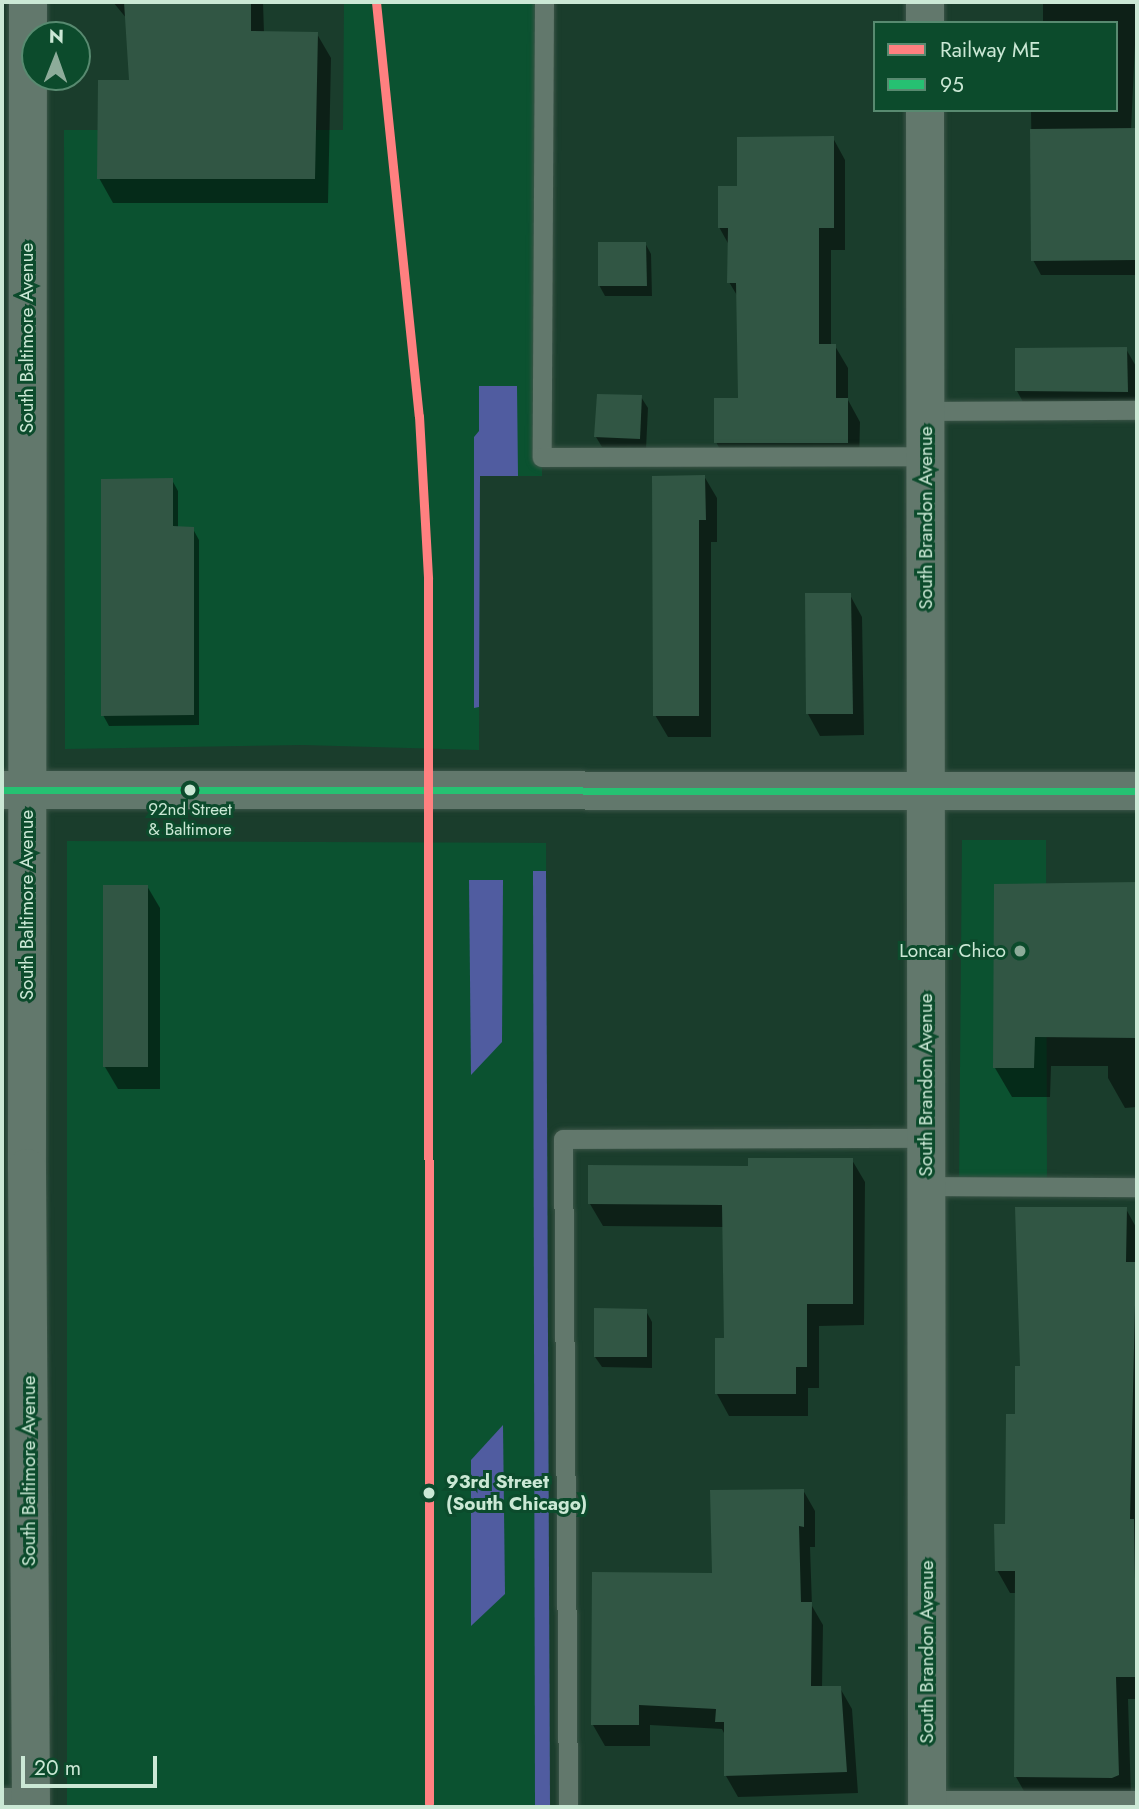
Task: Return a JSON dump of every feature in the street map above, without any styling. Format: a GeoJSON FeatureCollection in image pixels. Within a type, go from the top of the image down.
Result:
{"type":"FeatureCollection","features":[{"type":"Feature","properties":{"kind":"street","name":"South Baltimore Avenue"},"geometry":{"type":"LineString","coordinates":[[21,1800],[14,1168],[14,790],[28,2]]}},
{"type":"Feature","properties":{"kind":"street"},"geometry":{"type":"LineString","coordinates":[[925,2],[925,21]]}},
{"type":"Feature","properties":{"kind":"street","name":"South Brandon Avenue"},"geometry":{"type":"LineString","coordinates":[[925,112],[927,1804]]}},
{"type":"Feature","properties":{"kind":"street"},"geometry":{"type":"LineString","coordinates":[[14,790],[1137,791]]}},
{"type":"Feature","properties":{"kind":"lane"},"geometry":{"type":"LineString","coordinates":[[544,2],[542,457],[926,456]]}},
{"type":"Feature","properties":{"kind":"lane"},"geometry":{"type":"LineString","coordinates":[[926,411],[1137,410]]}},
{"type":"Feature","properties":{"kind":"lane"},"geometry":{"type":"LineString","coordinates":[[568,1807],[563,1139],[926,1138]]}},
{"type":"Feature","properties":{"kind":"lane"},"geometry":{"type":"LineString","coordinates":[[926,1186],[1137,1187]]}},
{"type":"Feature","properties":{"kind":"lane"},"geometry":{"type":"LineString","coordinates":[[927,1804],[1137,1800]]}},
{"type":"Feature","properties":{"kind":"shaded area"},"geometry":{"type":"Polygon","coordinates":[[[344,2],[544,2],[542,476],[480,476],[479,750],[303,745],[65,749],[64,130],[343,130],[344,2]]]}},
{"type":"Feature","properties":{"kind":"shaded area"},"geometry":{"type":"Polygon","coordinates":[[[479,386],[517,386],[518,476],[480,476],[479,707],[474,708],[474,437],[479,431],[479,386]]]}},
{"type":"Feature","properties":{"kind":"shaded area"},"geometry":{"type":"Polygon","coordinates":[[[962,840],[1046,840],[1047,1186],[959,1186],[962,840]]]}},
{"type":"Feature","properties":{"kind":"shaded area"},"geometry":{"type":"Polygon","coordinates":[[[67,841],[546,843],[550,1807],[67,1807],[67,841]]]}},
{"type":"Feature","properties":{"kind":"shaded area"},"geometry":{"type":"Polygon","coordinates":[[[533,871],[546,871],[550,1807],[535,1807],[533,871]]]}},
{"type":"Feature","properties":{"kind":"shaded area"},"geometry":{"type":"Polygon","coordinates":[[[469,880],[503,880],[502,1042],[471,1075],[469,880]]]}},
{"type":"Feature","properties":{"kind":"shaded area"},"geometry":{"type":"Polygon","coordinates":[[[503,1425],[505,1594],[471,1626],[471,1460],[503,1425]]]}},
{"type":"Feature","properties":{"kind":"building"},"geometry":{"type":"Polygon","coordinates":[[[124,2],[251,2],[251,31],[318,32],[315,179],[97,179],[98,80],[129,80],[124,2]]]}},
{"type":"Feature","properties":{"kind":"building"},"geometry":{"type":"Polygon","coordinates":[[[1137,128],[1137,260],[1031,261],[1030,129],[1137,128]]]}},
{"type":"Feature","properties":{"kind":"building"},"geometry":{"type":"Polygon","coordinates":[[[834,136],[834,228],[819,228],[819,344],[836,344],[836,398],[848,398],[848,443],[714,443],[714,398],[738,398],[736,283],[727,283],[728,228],[718,228],[718,186],[737,186],[737,137],[834,136]]]}},
{"type":"Feature","properties":{"kind":"building"},"geometry":{"type":"Polygon","coordinates":[[[598,242],[646,242],[647,286],[598,286],[598,242]]]}},
{"type":"Feature","properties":{"kind":"building"},"geometry":{"type":"Polygon","coordinates":[[[1127,347],[1128,392],[1015,391],[1015,348],[1127,347]]]}},
{"type":"Feature","properties":{"kind":"building"},"geometry":{"type":"Polygon","coordinates":[[[597,394],[642,395],[640,439],[594,437],[597,394]]]}},
{"type":"Feature","properties":{"kind":"building"},"geometry":{"type":"Polygon","coordinates":[[[705,475],[706,520],[699,520],[699,716],[653,716],[652,476],[705,475]]]}},
{"type":"Feature","properties":{"kind":"building"},"geometry":{"type":"Polygon","coordinates":[[[173,478],[173,526],[194,527],[194,715],[101,716],[101,479],[173,478]]]}},
{"type":"Feature","properties":{"kind":"building"},"geometry":{"type":"Polygon","coordinates":[[[805,593],[851,593],[853,714],[806,714],[805,593]]]}},
{"type":"Feature","properties":{"kind":"building"},"geometry":{"type":"Polygon","coordinates":[[[1137,882],[1137,1038],[1035,1037],[1034,1068],[993,1068],[994,884],[1137,882]]]}},
{"type":"Feature","properties":{"kind":"building"},"geometry":{"type":"Polygon","coordinates":[[[103,885],[148,885],[148,1067],[103,1067],[103,885]]]}},
{"type":"Feature","properties":{"kind":"building"},"geometry":{"type":"Polygon","coordinates":[[[748,1158],[853,1158],[853,1304],[807,1304],[807,1367],[796,1367],[796,1394],[715,1394],[715,1338],[724,1338],[722,1205],[588,1204],[588,1165],[748,1166],[748,1158]]]}},
{"type":"Feature","properties":{"kind":"building"},"geometry":{"type":"Polygon","coordinates":[[[1015,1207],[1127,1207],[1126,1262],[1136,1262],[1130,1519],[1134,1519],[1137,1579],[1137,1677],[1116,1677],[1119,1775],[1112,1778],[1014,1777],[1015,1571],[995,1571],[994,1524],[1005,1524],[1006,1414],[1015,1414],[1015,1366],[1020,1366],[1015,1207]]]}},
{"type":"Feature","properties":{"kind":"building"},"geometry":{"type":"Polygon","coordinates":[[[594,1308],[647,1309],[647,1357],[594,1357],[594,1308]]]}},
{"type":"Feature","properties":{"kind":"building"},"geometry":{"type":"Polygon","coordinates":[[[804,1489],[804,1527],[799,1526],[801,1602],[812,1602],[811,1686],[841,1686],[847,1772],[724,1776],[724,1722],[715,1722],[716,1709],[639,1705],[639,1725],[591,1725],[592,1572],[712,1573],[710,1490],[804,1489]]]}},
{"type":"Feature","properties":{"kind":"rail line","name":"ME"},"geometry":{"type":"LineString","coordinates":[[376,2],[419,416],[428,579],[429,1803]]}},
{"type":"Feature","properties":{"kind":"transit line","name":"95"},"geometry":{"type":"LineString","coordinates":[[2,790],[1137,791]]}},
{"type":"Feature","properties":{"kind":"place","name":"92nd Street & Baltimore"},"geometry":{"type":"Point","coordinates":[190,790]}},
{"type":"Feature","properties":{"kind":"place","name":"Loncar Chico"},"geometry":{"type":"Point","coordinates":[1020,951]}},
{"type":"Feature","properties":{"kind":"place","name":"93rd Street (South Chicago)"},"geometry":{"type":"Point","coordinates":[429,1493]}}]}
